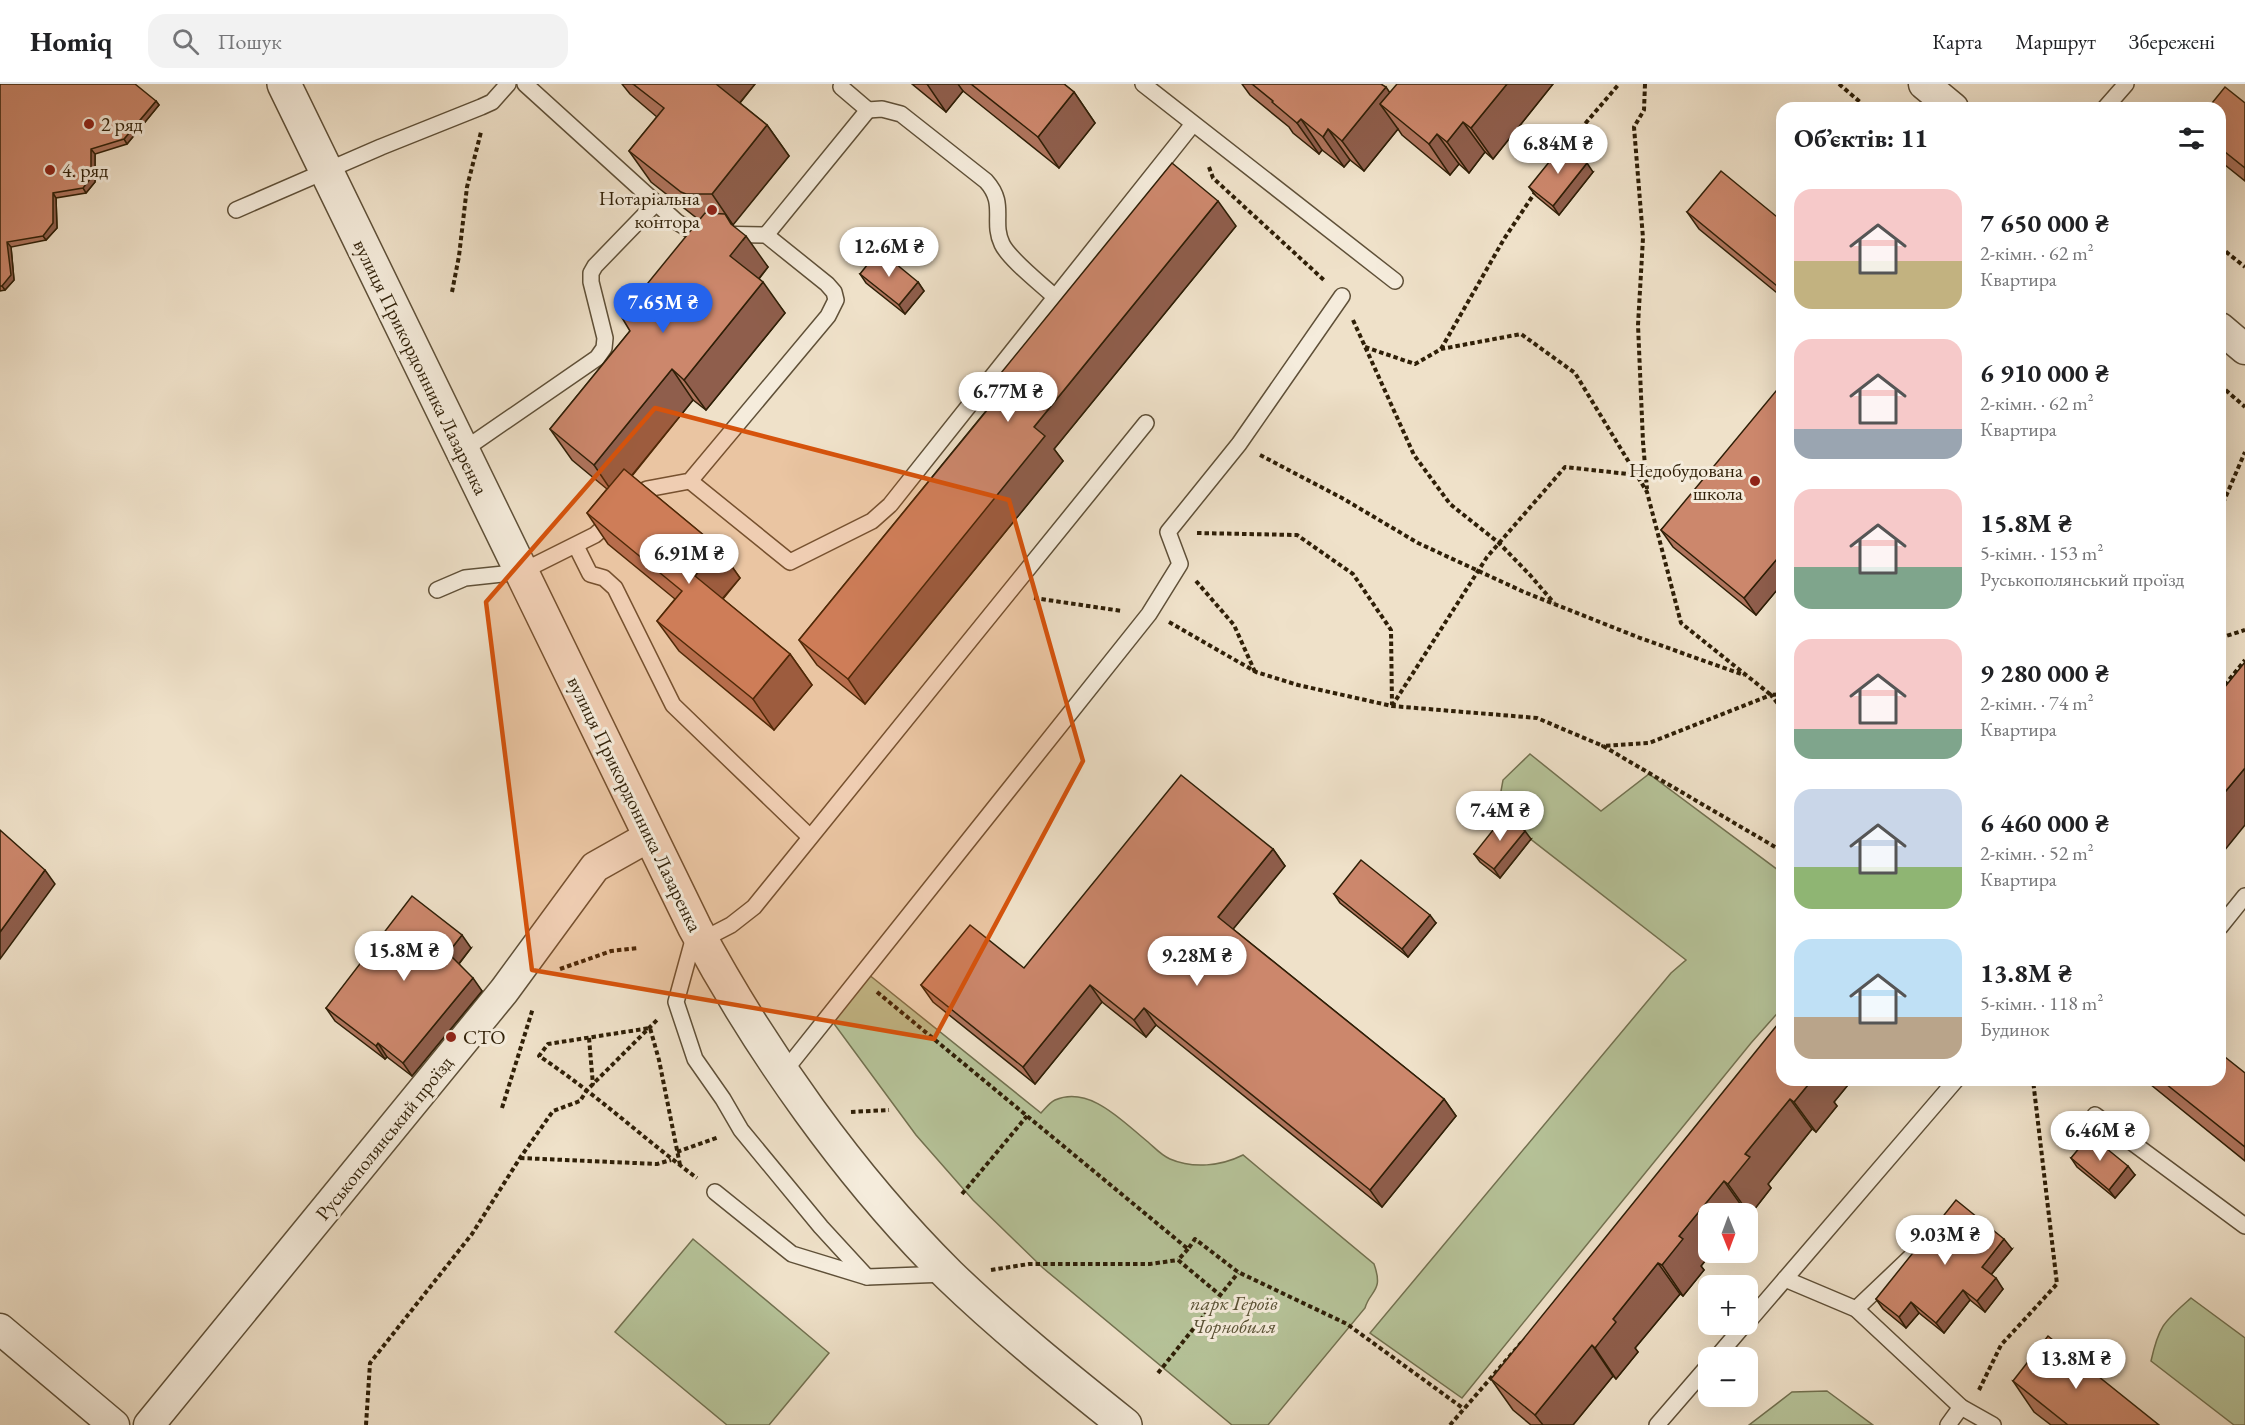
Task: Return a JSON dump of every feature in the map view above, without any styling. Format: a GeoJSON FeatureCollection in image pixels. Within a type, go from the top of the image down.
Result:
{"type":"FeatureCollection","features":[{"type":"Feature","properties":{"kind":"street","name":"вулиця Прикордонника Лазаренка"},"geometry":{"type":"LineString","coordinates":[[284,84],[650,836],[699,934],[741,1007],[783,1073],[850,1162],[897,1218],[949,1274],[992,1314],[1125,1425]]}},
{"type":"Feature","properties":{"kind":"street"},"geometry":{"type":"LineString","coordinates":[[1924,84],[1946,102]]}},
{"type":"Feature","properties":{"kind":"street"},"geometry":{"type":"LineString","coordinates":[[2226,333],[2245,349]]}},
{"type":"Feature","properties":{"kind":"street","name":"Руськополянський проїзд"},"geometry":{"type":"LineString","coordinates":[[149,1425],[504,991],[595,867],[650,836]]}},
{"type":"Feature","properties":{"kind":"street"},"geometry":{"type":"LineString","coordinates":[[0,1329],[114,1425]]}},
{"type":"Feature","properties":{"kind":"lane"},"geometry":{"type":"LineString","coordinates":[[236,210],[492,102],[508,84]]}},
{"type":"Feature","properties":{"kind":"lane"},"geometry":{"type":"LineString","coordinates":[[437,590],[465,578],[521,572],[595,536],[641,491],[690,481],[828,316],[836,300],[834,292],[827,285],[766,235],[706,234],[690,230],[677,222],[525,84]]}},
{"type":"Feature","properties":{"kind":"lane"},"geometry":{"type":"LineString","coordinates":[[2110,102],[2126,84]]}},
{"type":"Feature","properties":{"kind":"lane"},"geometry":{"type":"LineString","coordinates":[[1147,85],[1193,124],[1395,281]]}},
{"type":"Feature","properties":{"kind":"lane"},"geometry":{"type":"LineString","coordinates":[[841,87],[868,110],[882,109],[901,114],[986,181],[995,190],[998,202],[1001,243],[1009,254],[1055,297]]}},
{"type":"Feature","properties":{"kind":"lane"},"geometry":{"type":"LineString","coordinates":[[766,235],[868,110]]}},
{"type":"Feature","properties":{"kind":"lane"},"geometry":{"type":"LineString","coordinates":[[690,481],[790,562],[872,521],[890,505],[1193,124]]}},
{"type":"Feature","properties":{"kind":"lane"},"geometry":{"type":"LineString","coordinates":[[462,451],[597,358],[604,348],[605,338],[591,282],[591,273],[656,202]]}},
{"type":"Feature","properties":{"kind":"lane"},"geometry":{"type":"LineString","coordinates":[[783,1073],[1149,614],[1180,564],[1167,532],[1239,444],[1342,297]]}},
{"type":"Feature","properties":{"kind":"lane"},"geometry":{"type":"LineString","coordinates":[[867,1277],[821,1227],[741,1130],[695,1059],[675,1002],[699,934],[744,917],[1146,423]]}},
{"type":"Feature","properties":{"kind":"lane"},"geometry":{"type":"LineString","coordinates":[[576,546],[590,574],[604,578],[615,588],[673,705],[810,837]]}},
{"type":"Feature","properties":{"kind":"lane"},"geometry":{"type":"LineString","coordinates":[[2226,920],[2245,896]]}},
{"type":"Feature","properties":{"kind":"lane"},"geometry":{"type":"LineString","coordinates":[[1758,1309],[1951,1086]]}},
{"type":"Feature","properties":{"kind":"lane"},"geometry":{"type":"LineString","coordinates":[[2095,1115],[2245,1226]]}},
{"type":"Feature","properties":{"kind":"lane"},"geometry":{"type":"LineString","coordinates":[[715,1192],[792,1254],[867,1277],[949,1274]]}},
{"type":"Feature","properties":{"kind":"lane"},"geometry":{"type":"LineString","coordinates":[[1856,1309],[1925,1244]]}},
{"type":"Feature","properties":{"kind":"lane"},"geometry":{"type":"LineString","coordinates":[[1785,1279],[1856,1309],[1961,1407],[1993,1425]]}},
{"type":"Feature","properties":{"kind":"lane"},"geometry":{"type":"LineString","coordinates":[[1725,1347],[1736,1335]]}},
{"type":"Feature","properties":{"kind":"lane"},"geometry":{"type":"LineString","coordinates":[[1657,1425],[1698,1378]]}},
{"type":"Feature","properties":{"kind":"lane"},"geometry":{"type":"LineString","coordinates":[[1948,1425],[1961,1407]]}},
{"type":"Feature","properties":{"kind":"path"},"geometry":{"type":"LineString","coordinates":[[1560,154],[1619,84]]}},
{"type":"Feature","properties":{"kind":"path"},"geometry":{"type":"LineString","coordinates":[[1645,84],[1644,110],[1634,127],[1643,238],[1638,325],[1642,442],[1647,492],[1681,624],[1776,701]]}},
{"type":"Feature","properties":{"kind":"path"},"geometry":{"type":"LineString","coordinates":[[1839,84],[1861,102]]}},
{"type":"Feature","properties":{"kind":"path"},"geometry":{"type":"LineString","coordinates":[[452,292],[459,256],[467,187],[482,127],[481,107]]}},
{"type":"Feature","properties":{"kind":"path"},"geometry":{"type":"LineString","coordinates":[[1193,124],[1213,178],[1342,297],[1414,455],[1450,504],[1499,543],[1554,603]]}},
{"type":"Feature","properties":{"kind":"path"},"geometry":{"type":"LineString","coordinates":[[1441,349],[1504,239],[1541,183]]}},
{"type":"Feature","properties":{"kind":"path"},"geometry":{"type":"LineString","coordinates":[[2226,252],[2245,267]]}},
{"type":"Feature","properties":{"kind":"path"},"geometry":{"type":"LineString","coordinates":[[1365,347],[1415,364],[1441,349],[1521,334],[1575,373],[1647,492]]}},
{"type":"Feature","properties":{"kind":"path"},"geometry":{"type":"LineString","coordinates":[[2226,390],[2245,406]]}},
{"type":"Feature","properties":{"kind":"path"},"geometry":{"type":"LineString","coordinates":[[1239,444],[1342,498],[1418,543],[1640,638],[1747,676]]}},
{"type":"Feature","properties":{"kind":"path"},"geometry":{"type":"LineString","coordinates":[[2226,496],[2245,452]]}},
{"type":"Feature","properties":{"kind":"path"},"geometry":{"type":"LineString","coordinates":[[1392,706],[1479,570],[1499,543],[1565,467],[1637,475]]}},
{"type":"Feature","properties":{"kind":"path"},"geometry":{"type":"LineString","coordinates":[[1167,532],[1298,535],[1353,574],[1391,630],[1392,706]]}},
{"type":"Feature","properties":{"kind":"path"},"geometry":{"type":"LineString","coordinates":[[1180,564],[1234,625],[1256,672]]}},
{"type":"Feature","properties":{"kind":"path"},"geometry":{"type":"LineString","coordinates":[[1007,594],[1160,617],[1256,672],[1298,685],[1392,706],[1537,718],[1603,746],[1776,847]]}},
{"type":"Feature","properties":{"kind":"path"},"geometry":{"type":"LineString","coordinates":[[2226,636],[2245,630]]}},
{"type":"Feature","properties":{"kind":"path"},"geometry":{"type":"LineString","coordinates":[[2226,684],[2245,660]]}},
{"type":"Feature","properties":{"kind":"path"},"geometry":{"type":"LineString","coordinates":[[1603,746],[1650,743],[1776,695]]}},
{"type":"Feature","properties":{"kind":"path"},"geometry":{"type":"LineString","coordinates":[[554,971],[611,951],[638,948]]}},
{"type":"Feature","properties":{"kind":"path"},"geometry":{"type":"LineString","coordinates":[[860,978],[1188,1249]]}},
{"type":"Feature","properties":{"kind":"path"},"geometry":{"type":"LineString","coordinates":[[366,1425],[370,1363],[472,1234],[553,1111],[580,1101],[587,1090],[675,1002]]}},
{"type":"Feature","properties":{"kind":"path"},"geometry":{"type":"LineString","coordinates":[[650,1028],[548,1044],[539,1056],[587,1090],[671,1160],[715,1192]]}},
{"type":"Feature","properties":{"kind":"path"},"geometry":{"type":"LineString","coordinates":[[650,1028],[659,1060],[680,1165]]}},
{"type":"Feature","properties":{"kind":"path"},"geometry":{"type":"LineString","coordinates":[[589,1038],[593,1085]]}},
{"type":"Feature","properties":{"kind":"path"},"geometry":{"type":"LineString","coordinates":[[1961,1407],[1976,1396],[2001,1345],[2056,1284],[2034,1086]]}},
{"type":"Feature","properties":{"kind":"path"},"geometry":{"type":"LineString","coordinates":[[847,1112],[889,1110]]}},
{"type":"Feature","properties":{"kind":"path"},"geometry":{"type":"LineString","coordinates":[[962,1194],[1027,1116]]}},
{"type":"Feature","properties":{"kind":"path"},"geometry":{"type":"LineString","coordinates":[[520,1158],[657,1164],[671,1160]]}},
{"type":"Feature","properties":{"kind":"path"},"geometry":{"type":"LineString","coordinates":[[949,1274],[998,1270],[1029,1264],[1150,1264],[1178,1260],[1195,1239],[1238,1272],[1347,1324],[1464,1409]]}},
{"type":"Feature","properties":{"kind":"path"},"geometry":{"type":"LineString","coordinates":[[1178,1260],[1220,1295]]}},
{"type":"Feature","properties":{"kind":"path"},"geometry":{"type":"LineString","coordinates":[[1158,1373],[1238,1272]]}},
{"type":"Feature","properties":{"kind":"path"},"geometry":{"type":"LineString","coordinates":[[1450,1425],[1526,1337]]}},
{"type":"Feature","properties":{"kind":"highlighted area"},"geometry":{"type":"Polygon","coordinates":[[[655,408],[1009,500],[1083,761],[934,1039],[532,970],[486,602],[655,408]]]}},
{"type":"Feature","properties":{"kind":"green space"},"geometry":{"type":"Polygon","coordinates":[[[1530,754],[1601,811],[1649,774],[1776,869],[1776,1015],[1462,1398],[1370,1333],[1671,973],[1686,960],[1497,813],[1503,780],[1530,754]]]}},
{"type":"Feature","properties":{"kind":"green space","name":"парк Героїв Чорнобиля"},"geometry":{"type":"Polygon","coordinates":[[[868,974],[1041,1113],[1055,1100],[1081,1097],[1093,1101],[1117,1116],[1170,1159],[1188,1164],[1207,1165],[1226,1162],[1243,1155],[1374,1264],[1377,1285],[1365,1308],[1268,1425],[1232,1425],[1043,1268],[973,1200],[916,1135],[832,1021],[868,974]]]}},
{"type":"Feature","properties":{"kind":"green space"},"geometry":{"type":"Polygon","coordinates":[[[693,1239],[829,1353],[769,1425],[727,1425],[615,1332],[693,1239]]]}},
{"type":"Feature","properties":{"kind":"green space"},"geometry":{"type":"Polygon","coordinates":[[[2191,1298],[2245,1338],[2245,1425],[2234,1425],[2151,1361],[2157,1339],[2164,1325],[2191,1298]]]}},
{"type":"Feature","properties":{"kind":"green space"},"geometry":{"type":"Polygon","coordinates":[[[1827,1391],[1873,1425],[1749,1425],[1792,1392],[1827,1391]]]}},
{"type":"Feature","properties":{"kind":"building"},"geometry":{"type":"Polygon","coordinates":[[[0,84],[135,84],[156,101],[124,139],[91,149],[91,178],[83,188],[53,193],[53,223],[43,236],[7,242],[11,275],[2,286],[0,286],[0,84]]]}},
{"type":"Feature","properties":{"kind":"building"},"geometry":{"type":"Polygon","coordinates":[[[633,84],[716,84],[767,125],[712,194],[686,194],[629,151],[664,108],[633,84]]]}},
{"type":"Feature","properties":{"kind":"building"},"geometry":{"type":"Polygon","coordinates":[[[971,84],[1064,84],[1074,92],[1038,137],[971,84]]]}},
{"type":"Feature","properties":{"kind":"building"},"geometry":{"type":"Polygon","coordinates":[[[1252,84],[1381,84],[1386,87],[1342,141],[1328,129],[1323,137],[1301,119],[1297,123],[1252,84]]]}},
{"type":"Feature","properties":{"kind":"building"},"geometry":{"type":"Polygon","coordinates":[[[1397,84],[1507,84],[1471,128],[1463,122],[1447,142],[1437,134],[1429,144],[1380,104],[1397,84]]]}},
{"type":"Feature","properties":{"kind":"building"},"geometry":{"type":"Polygon","coordinates":[[[2225,87],[2245,103],[2245,168],[2226,153],[2226,102],[2213,102],[2225,87]]]}},
{"type":"Feature","properties":{"kind":"building"},"geometry":{"type":"Polygon","coordinates":[[[1562,146],[1565,149],[1567,147],[1587,163],[1553,206],[1529,187],[1562,146]]]}},
{"type":"Feature","properties":{"kind":"building"},"geometry":{"type":"Polygon","coordinates":[[[1172,163],[1218,201],[1034,427],[1045,436],[848,679],[799,640],[997,398],[988,389],[1172,163]]]}},
{"type":"Feature","properties":{"kind":"building"},"geometry":{"type":"Polygon","coordinates":[[[1721,171],[1776,216],[1776,285],[1687,212],[1721,171]]]}},
{"type":"Feature","properties":{"kind":"building"},"geometry":{"type":"Polygon","coordinates":[[[705,213],[725,214],[731,224],[746,236],[730,256],[763,282],[684,380],[672,369],[594,465],[550,429],[630,331],[621,316],[705,213]]]}},
{"type":"Feature","properties":{"kind":"building"},"geometry":{"type":"Polygon","coordinates":[[[879,250],[918,282],[899,305],[860,274],[879,250]]]}},
{"type":"Feature","properties":{"kind":"building","name":"Недобудована школа"},"geometry":{"type":"Polygon","coordinates":[[[1776,391],[1776,560],[1744,598],[1661,530],[1776,391]]]}},
{"type":"Feature","properties":{"kind":"building"},"geometry":{"type":"Polygon","coordinates":[[[624,469],[718,547],[695,576],[790,654],[753,699],[657,621],[682,591],[587,513],[624,469]]]}},
{"type":"Feature","properties":{"kind":"building"},"geometry":{"type":"Polygon","coordinates":[[[2245,662],[2245,768],[2226,791],[2226,686],[2245,662]]]}},
{"type":"Feature","properties":{"kind":"building"},"geometry":{"type":"Polygon","coordinates":[[[1181,775],[1273,849],[1218,917],[1444,1099],[1370,1190],[1144,1008],[1134,1020],[1090,985],[1023,1067],[921,985],[970,925],[1024,968],[1181,775]]]}},
{"type":"Feature","properties":{"kind":"building"},"geometry":{"type":"Polygon","coordinates":[[[1505,815],[1525,831],[1494,869],[1474,854],[1505,815]]]}},
{"type":"Feature","properties":{"kind":"building"},"geometry":{"type":"Polygon","coordinates":[[[0,830],[45,870],[0,932],[0,830]]]}},
{"type":"Feature","properties":{"kind":"building"},"geometry":{"type":"Polygon","coordinates":[[[1361,860],[1430,915],[1402,949],[1334,894],[1361,860]]]}},
{"type":"Feature","properties":{"kind":"building"},"geometry":{"type":"Polygon","coordinates":[[[412,896],[462,935],[448,953],[473,978],[403,1063],[378,1043],[376,1046],[326,1008],[412,896]]]}},
{"type":"Feature","properties":{"kind":"building"},"geometry":{"type":"Polygon","coordinates":[[[1776,1026],[1776,1086],[1807,1086],[1794,1102],[1790,1099],[1745,1154],[1750,1157],[1728,1184],[1724,1181],[1706,1203],[1698,1203],[1698,1213],[1679,1236],[1683,1239],[1662,1265],[1658,1263],[1613,1319],[1616,1322],[1595,1348],[1592,1345],[1535,1415],[1491,1379],[1776,1026]]]}},
{"type":"Feature","properties":{"kind":"building"},"geometry":{"type":"Polygon","coordinates":[[[2226,1058],[2245,1073],[2245,1147],[2169,1086],[2226,1086],[2226,1058]]]}},
{"type":"Feature","properties":{"kind":"building"},"geometry":{"type":"Polygon","coordinates":[[[2090,1135],[2128,1166],[2109,1190],[2071,1158],[2090,1135]]]}},
{"type":"Feature","properties":{"kind":"building"},"geometry":{"type":"Polygon","coordinates":[[[1956,1200],[2004,1239],[1982,1267],[1996,1278],[1977,1301],[1963,1290],[1936,1323],[1911,1302],[1899,1317],[1876,1299],[1920,1244],[1941,1224],[1944,1215],[1956,1200]]]}},
{"type":"Feature","properties":{"kind":"building"},"geometry":{"type":"Polygon","coordinates":[[[2048,1336],[2159,1425],[2068,1425],[2013,1381],[2048,1336]]]}},
{"type":"Feature","properties":{"kind":"place","name":"2 ряд"},"geometry":{"type":"Point","coordinates":[89,124]}},
{"type":"Feature","properties":{"kind":"place","name":"4. ряд"},"geometry":{"type":"Point","coordinates":[50,170]}},
{"type":"Feature","properties":{"kind":"place","name":"Нотаріальна контора"},"geometry":{"type":"Point","coordinates":[712,210]}},
{"type":"Feature","properties":{"kind":"place","name":"Недобудована школа"},"geometry":{"type":"Point","coordinates":[1755,481]}},
{"type":"Feature","properties":{"kind":"place","name":"СТО"},"geometry":{"type":"Point","coordinates":[451,1037]}}]}
